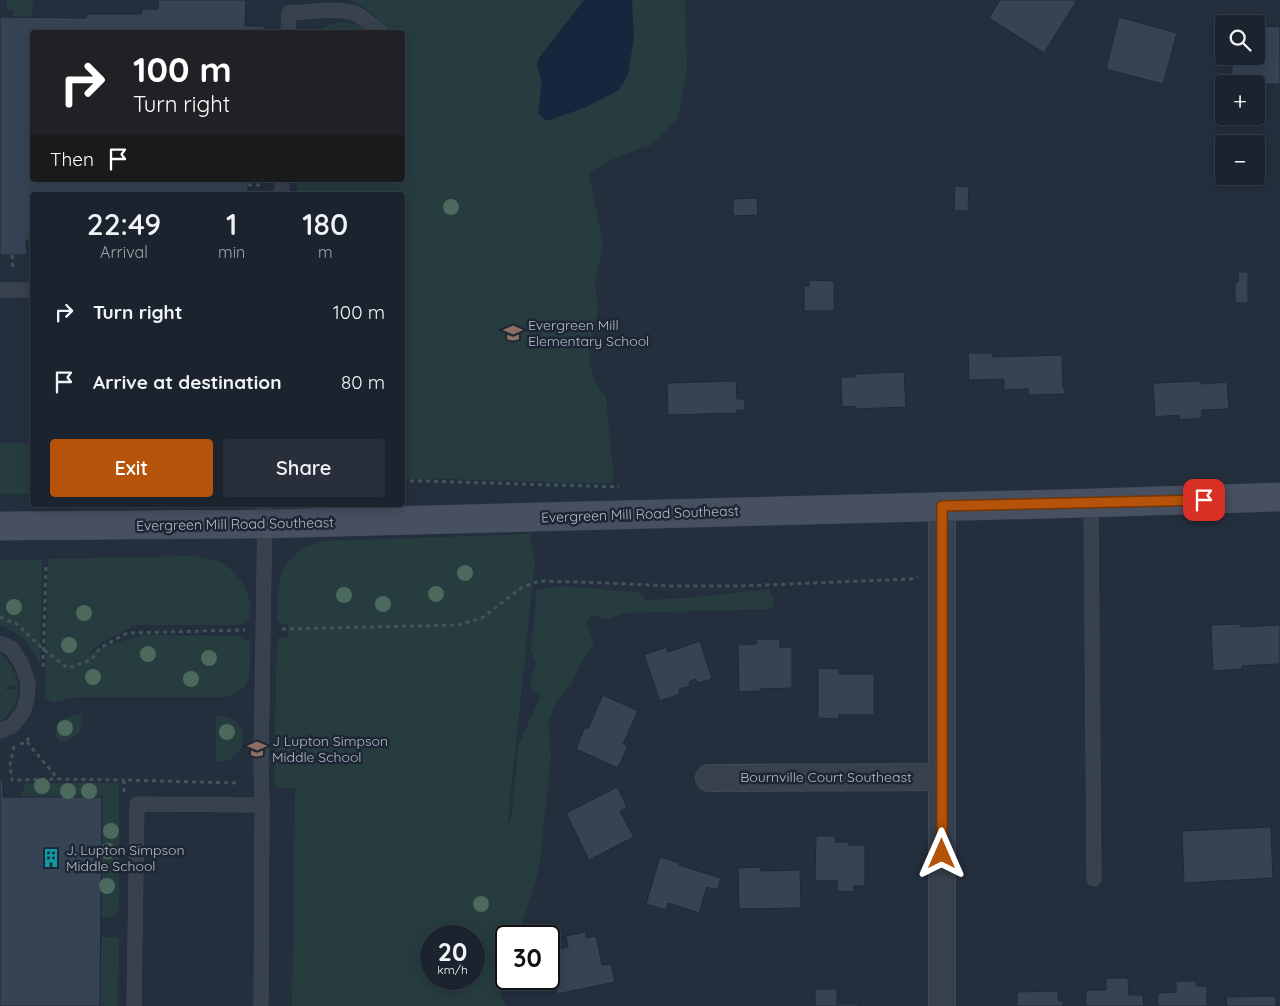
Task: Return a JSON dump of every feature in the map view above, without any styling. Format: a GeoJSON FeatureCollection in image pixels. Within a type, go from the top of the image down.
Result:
{"type":"FeatureCollection","features":[{"type":"Feature","properties":{"kind":"main road","name":"Evergreen Mill Road Southeast"},"geometry":{"type":"LineString","coordinates":[[0,526],[265,514],[942,506],[1280,497]]}},
{"type":"Feature","properties":{"kind":"street"},"geometry":{"type":"LineString","coordinates":[[942,506],[942,1006]]}},
{"type":"Feature","properties":{"kind":"street","name":"Bournville Court Southeast"},"geometry":{"type":"LineString","coordinates":[[709,778],[942,777]]}},
{"type":"Feature","properties":{"kind":"lane"},"geometry":{"type":"LineString","coordinates":[[288,30],[289,13],[331,10],[353,12],[368,21],[378,30]]}},
{"type":"Feature","properties":{"kind":"lane"},"geometry":{"type":"LineString","coordinates":[[0,290],[30,290]]}},
{"type":"Feature","properties":{"kind":"lane"},"geometry":{"type":"LineString","coordinates":[[1091,503],[1094,879]]}},
{"type":"Feature","properties":{"kind":"lane"},"geometry":{"type":"LineString","coordinates":[[260,1006],[265,514]]}},
{"type":"Feature","properties":{"kind":"lane"},"geometry":{"type":"LineString","coordinates":[[0,643],[11,648],[21,663],[28,682],[27,699],[23,712],[12,726],[0,731]]}},
{"type":"Feature","properties":{"kind":"lane"},"geometry":{"type":"LineString","coordinates":[[134,1006],[137,804],[262,805]]}},
{"type":"Feature","properties":{"kind":"path"},"geometry":{"type":"LineString","coordinates":[[248,186],[261,185]]}},
{"type":"Feature","properties":{"kind":"path"},"geometry":{"type":"LineString","coordinates":[[12,255],[13,268]]}},
{"type":"Feature","properties":{"kind":"path"},"geometry":{"type":"LineString","coordinates":[[405,481],[619,487]]}},
{"type":"Feature","properties":{"kind":"path"},"geometry":{"type":"LineString","coordinates":[[43,675],[46,563]]}},
{"type":"Feature","properties":{"kind":"path"},"geometry":{"type":"LineString","coordinates":[[276,629],[458,625],[482,618],[521,588],[539,581],[671,586],[740,586],[911,579],[942,570]]}},
{"type":"Feature","properties":{"kind":"path"},"geometry":{"type":"LineString","coordinates":[[0,617],[17,624],[43,649],[68,668],[91,660],[100,648],[127,633],[248,630]]}},
{"type":"Feature","properties":{"kind":"path"},"geometry":{"type":"LineString","coordinates":[[27,742],[30,734]]}},
{"type":"Feature","properties":{"kind":"path"},"geometry":{"type":"LineString","coordinates":[[27,742],[14,746],[10,765],[12,780],[124,780]]}},
{"type":"Feature","properties":{"kind":"path"},"geometry":{"type":"LineString","coordinates":[[27,742],[58,779]]}},
{"type":"Feature","properties":{"kind":"green space"},"geometry":{"type":"Polygon","coordinates":[[[7,0],[33,0],[32,17],[13,18],[13,10],[9,10],[6,7],[7,0]]]}},
{"type":"Feature","properties":{"kind":"green space","name":"Evergreen Mill Elementary School"},"geometry":{"type":"Polygon","coordinates":[[[351,0],[685,0],[687,70],[678,118],[652,145],[611,160],[589,173],[603,244],[595,283],[598,310],[589,350],[591,370],[596,384],[606,397],[613,472],[612,484],[405,479],[405,192],[297,192],[297,182],[405,182],[405,30],[386,30],[376,17],[351,0]]]}},
{"type":"Feature","properties":{"kind":"green space"},"geometry":{"type":"Polygon","coordinates":[[[336,23],[350,23],[366,30],[321,30],[336,23]]]}},
{"type":"Feature","properties":{"kind":"green space"},"geometry":{"type":"Polygon","coordinates":[[[0,443],[30,443],[30,494],[0,494],[0,443]]]}},
{"type":"Feature","properties":{"kind":"green space"},"geometry":{"type":"Polygon","coordinates":[[[530,534],[535,562],[507,828],[512,814],[518,746],[540,697],[530,686],[536,663],[531,650],[537,590],[560,586],[640,592],[646,600],[686,598],[769,589],[774,600],[771,609],[626,613],[609,619],[593,616],[586,621],[594,643],[581,663],[571,685],[556,702],[548,724],[551,756],[539,870],[522,925],[495,925],[495,990],[502,990],[500,996],[506,1006],[292,1006],[295,788],[279,788],[276,786],[274,778],[277,639],[288,636],[288,625],[277,622],[278,593],[283,571],[288,561],[308,547],[323,541],[530,534]]]}},
{"type":"Feature","properties":{"kind":"green space"},"geometry":{"type":"Polygon","coordinates":[[[194,556],[217,561],[234,572],[243,584],[249,597],[249,619],[239,625],[134,625],[94,648],[87,655],[100,648],[142,635],[238,636],[250,642],[249,676],[242,689],[226,697],[76,697],[53,703],[45,698],[48,559],[194,556]]]}},
{"type":"Feature","properties":{"kind":"green space"},"geometry":{"type":"Polygon","coordinates":[[[0,560],[42,560],[40,664],[24,640],[0,625],[0,560]]]}},
{"type":"Feature","properties":{"kind":"green space"},"geometry":{"type":"Polygon","coordinates":[[[0,654],[12,668],[18,685],[6,687],[6,690],[18,688],[17,698],[13,707],[0,722],[0,654]]]}},
{"type":"Feature","properties":{"kind":"green space"},"geometry":{"type":"Polygon","coordinates":[[[82,714],[78,734],[60,742],[55,737],[61,722],[67,717],[82,714]]]}},
{"type":"Feature","properties":{"kind":"green space"},"geometry":{"type":"Polygon","coordinates":[[[216,716],[229,718],[237,723],[242,731],[243,740],[241,748],[235,756],[227,760],[216,761],[216,716]]]}},
{"type":"Feature","properties":{"kind":"green space"},"geometry":{"type":"Polygon","coordinates":[[[26,783],[119,783],[119,909],[112,917],[101,918],[102,797],[22,797],[26,783]]]}},
{"type":"Feature","properties":{"kind":"green space"},"geometry":{"type":"Polygon","coordinates":[[[101,937],[117,937],[119,940],[118,1006],[100,1006],[101,937]]]}},
{"type":"Feature","properties":{"kind":"water"},"geometry":{"type":"Polygon","coordinates":[[[584,0],[632,0],[634,36],[628,75],[619,90],[584,108],[546,121],[538,113],[542,81],[537,67],[538,59],[584,0]]]}},
{"type":"Feature","properties":{"kind":"building"},"geometry":{"type":"Polygon","coordinates":[[[158,0],[246,0],[245,26],[264,26],[264,30],[30,30],[30,182],[248,182],[248,192],[30,192],[30,240],[26,240],[27,255],[0,255],[0,17],[86,18],[86,14],[141,14],[142,9],[158,9],[158,0]]]}},
{"type":"Feature","properties":{"kind":"building"},"geometry":{"type":"Polygon","coordinates":[[[1000,0],[1077,0],[1044,53],[989,18],[1000,0]]]}},
{"type":"Feature","properties":{"kind":"building"},"geometry":{"type":"Polygon","coordinates":[[[1119,17],[1177,33],[1163,84],[1106,69],[1119,17]]]}},
{"type":"Feature","properties":{"kind":"building"},"geometry":{"type":"Polygon","coordinates":[[[1280,26],[1280,84],[1265,84],[1265,75],[1232,75],[1232,65],[1265,65],[1265,27],[1280,26]]]}},
{"type":"Feature","properties":{"kind":"building"},"geometry":{"type":"Polygon","coordinates":[[[955,186],[969,187],[968,211],[954,211],[955,186]]]}},
{"type":"Feature","properties":{"kind":"building"},"geometry":{"type":"Polygon","coordinates":[[[757,198],[758,215],[733,216],[733,199],[757,198]]]}},
{"type":"Feature","properties":{"kind":"building"},"geometry":{"type":"Polygon","coordinates":[[[1238,272],[1248,272],[1248,303],[1235,303],[1235,283],[1238,282],[1238,272]]]}},
{"type":"Feature","properties":{"kind":"building"},"geometry":{"type":"Polygon","coordinates":[[[809,280],[834,281],[834,311],[804,311],[804,286],[809,286],[809,280]]]}},
{"type":"Feature","properties":{"kind":"building"},"geometry":{"type":"Polygon","coordinates":[[[968,353],[993,353],[993,357],[1062,355],[1063,388],[1065,388],[1065,394],[1028,395],[1028,389],[1004,390],[1004,379],[969,380],[968,353]]]}},
{"type":"Feature","properties":{"kind":"building"},"geometry":{"type":"Polygon","coordinates":[[[904,372],[906,407],[856,409],[856,406],[842,407],[841,377],[855,377],[855,374],[904,372]]]}},
{"type":"Feature","properties":{"kind":"building"},"geometry":{"type":"Polygon","coordinates":[[[736,381],[737,399],[744,399],[745,410],[737,410],[737,413],[668,415],[667,383],[736,381]]]}},
{"type":"Feature","properties":{"kind":"building"},"geometry":{"type":"Polygon","coordinates":[[[1201,381],[1201,384],[1227,382],[1229,409],[1202,410],[1202,418],[1179,420],[1179,415],[1155,417],[1153,383],[1201,381]]]}},
{"type":"Feature","properties":{"kind":"building"},"geometry":{"type":"Polygon","coordinates":[[[1240,624],[1241,627],[1280,625],[1280,664],[1242,666],[1242,669],[1213,671],[1211,625],[1240,624]]]}},
{"type":"Feature","properties":{"kind":"building"},"geometry":{"type":"Polygon","coordinates":[[[757,639],[780,639],[780,647],[792,647],[792,688],[739,692],[738,645],[756,644],[757,639]]]}},
{"type":"Feature","properties":{"kind":"building"},"geometry":{"type":"Polygon","coordinates":[[[700,641],[712,679],[698,683],[696,679],[689,682],[690,686],[679,689],[680,694],[660,701],[644,655],[666,647],[668,652],[700,641]]]}},
{"type":"Feature","properties":{"kind":"building"},"geometry":{"type":"Polygon","coordinates":[[[818,668],[839,669],[839,674],[874,674],[874,715],[839,715],[839,719],[818,718],[818,668]]]}},
{"type":"Feature","properties":{"kind":"building"},"geometry":{"type":"Polygon","coordinates":[[[603,695],[638,711],[623,744],[628,746],[618,768],[576,749],[585,727],[588,729],[603,695]]]}},
{"type":"Feature","properties":{"kind":"building","name":"J. Lupton Simpson Middle School"},"geometry":{"type":"Polygon","coordinates":[[[0,779],[3,779],[3,797],[102,797],[100,1006],[0,1006],[0,779]]]}},
{"type":"Feature","properties":{"kind":"building"},"geometry":{"type":"Polygon","coordinates":[[[617,787],[627,807],[620,812],[634,837],[589,860],[566,813],[617,787]]]}},
{"type":"Feature","properties":{"kind":"building"},"geometry":{"type":"Polygon","coordinates":[[[1271,827],[1273,878],[1184,883],[1182,831],[1271,827]]]}},
{"type":"Feature","properties":{"kind":"building"},"geometry":{"type":"Polygon","coordinates":[[[816,836],[835,836],[835,842],[849,842],[849,845],[865,845],[865,886],[854,886],[854,892],[837,891],[837,881],[815,881],[816,836]]]}},
{"type":"Feature","properties":{"kind":"building"},"geometry":{"type":"Polygon","coordinates":[[[660,857],[721,878],[717,890],[707,887],[699,913],[668,903],[666,910],[646,904],[660,857]]]}},
{"type":"Feature","properties":{"kind":"building"},"geometry":{"type":"Polygon","coordinates":[[[761,867],[761,871],[800,870],[801,908],[739,909],[738,868],[761,867]]]}},
{"type":"Feature","properties":{"kind":"building"},"geometry":{"type":"Polygon","coordinates":[[[586,932],[586,938],[596,936],[602,965],[611,964],[615,982],[557,994],[556,990],[560,990],[560,949],[568,947],[566,936],[586,932]]]}},
{"type":"Feature","properties":{"kind":"building"},"geometry":{"type":"Polygon","coordinates":[[[1106,978],[1128,978],[1129,995],[1143,995],[1144,1006],[1086,1006],[1086,990],[1106,990],[1106,978]]]}},
{"type":"Feature","properties":{"kind":"building"},"geometry":{"type":"Polygon","coordinates":[[[1176,981],[1196,981],[1196,986],[1207,986],[1207,1006],[1158,1006],[1158,993],[1176,992],[1176,981]]]}},
{"type":"Feature","properties":{"kind":"building"},"geometry":{"type":"Polygon","coordinates":[[[815,989],[837,989],[837,1004],[858,1004],[859,1006],[815,1006],[815,989]]]}},
{"type":"Feature","properties":{"kind":"building"},"geometry":{"type":"Polygon","coordinates":[[[1058,991],[1058,1001],[1063,1001],[1063,1006],[1017,1006],[1017,992],[1058,991]]]}},
{"type":"Feature","properties":{"kind":"building"},"geometry":{"type":"Polygon","coordinates":[[[1276,996],[1276,1006],[1227,1006],[1226,997],[1276,996]]]}},
{"type":"Feature","properties":{"kind":"place","name":"Evergreen Mill Elementary School"},"geometry":{"type":"Point","coordinates":[513,333]}},
{"type":"Feature","properties":{"kind":"place","name":"J Lupton Simpson Middle School"},"geometry":{"type":"Point","coordinates":[257,749]}},
{"type":"Feature","properties":{"kind":"place","name":"J. Lupton Simpson Middle School"},"geometry":{"type":"Point","coordinates":[51,858]}},
{"type":"Feature","properties":{"kind":"route"},"geometry":{"type":"LineString","coordinates":[[942,854],[942,506],[1204,500]]}}]}
